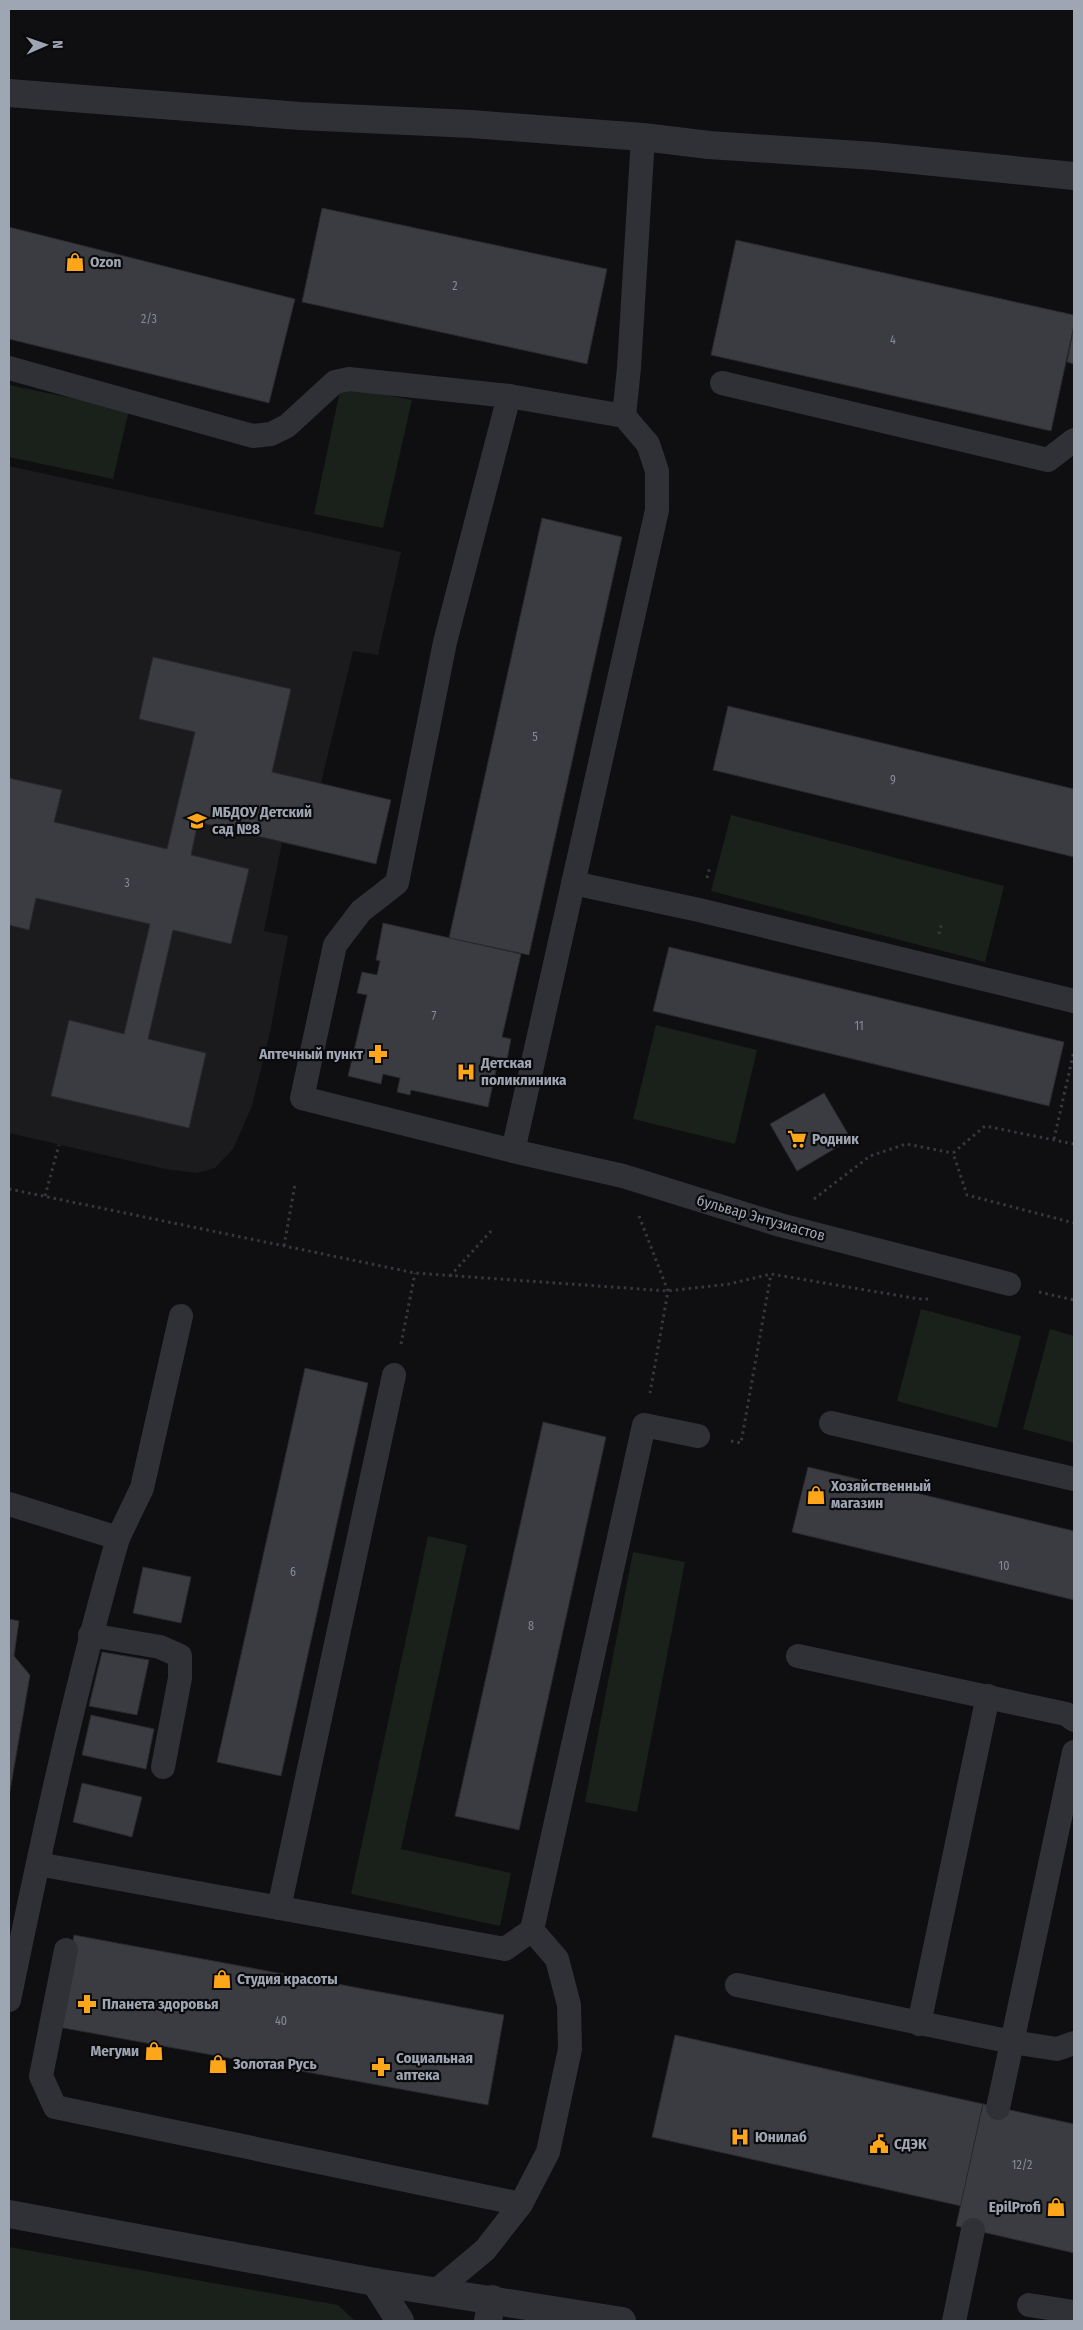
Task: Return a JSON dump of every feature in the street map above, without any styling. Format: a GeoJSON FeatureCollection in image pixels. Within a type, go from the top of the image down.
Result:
{"type":"FeatureCollection","features":[{"type":"Feature","properties":{"kind":"street"},"geometry":{"type":"LineString","coordinates":[[9,93],[291,115],[471,124],[643,137],[709,145],[874,156],[1074,176]]}},
{"type":"Feature","properties":{"kind":"street"},"geometry":{"type":"LineString","coordinates":[[9,2214],[375,2282],[436,2291],[490,2310],[622,2321]]}},
{"type":"Feature","properties":{"kind":"street"},"geometry":{"type":"LineString","coordinates":[[375,2282],[400,2321]]}},
{"type":"Feature","properties":{"kind":"lane"},"geometry":{"type":"LineString","coordinates":[[624,416],[629,368],[643,137]]}},
{"type":"Feature","properties":{"kind":"lane"},"geometry":{"type":"LineString","coordinates":[[9,368],[253,436],[271,434],[288,426],[335,382],[349,379],[509,396],[624,416],[648,444],[657,471],[657,510],[513,1151]]}},
{"type":"Feature","properties":{"kind":"lane"},"geometry":{"type":"LineString","coordinates":[[722,383],[1048,460],[1074,440]]}},
{"type":"Feature","properties":{"kind":"lane","name":"бульвар Энтузиастов"},"geometry":{"type":"LineString","coordinates":[[509,396],[445,642],[397,884],[361,910],[335,945],[302,1098],[513,1151],[623,1176],[780,1225],[1009,1284]]}},
{"type":"Feature","properties":{"kind":"lane"},"geometry":{"type":"LineString","coordinates":[[573,883],[699,910],[1074,1001]]}},
{"type":"Feature","properties":{"kind":"lane"},"geometry":{"type":"LineString","coordinates":[[9,2000],[90,1635],[118,1538],[142,1488],[181,1316]]}},
{"type":"Feature","properties":{"kind":"lane"},"geometry":{"type":"LineString","coordinates":[[279,1908],[394,1376]]}},
{"type":"Feature","properties":{"kind":"lane"},"geometry":{"type":"LineString","coordinates":[[831,1422],[1074,1479]]}},
{"type":"Feature","properties":{"kind":"lane"},"geometry":{"type":"LineString","coordinates":[[38,1864],[505,1949],[532,1930],[644,1425],[698,1436]]}},
{"type":"Feature","properties":{"kind":"lane"},"geometry":{"type":"LineString","coordinates":[[9,1504],[118,1538]]}},
{"type":"Feature","properties":{"kind":"lane"},"geometry":{"type":"LineString","coordinates":[[90,1635],[160,1647],[180,1656],[180,1678],[163,1767]]}},
{"type":"Feature","properties":{"kind":"lane"},"geometry":{"type":"LineString","coordinates":[[798,1656],[1066,1714],[1074,1720]]}},
{"type":"Feature","properties":{"kind":"lane"},"geometry":{"type":"LineString","coordinates":[[919,2024],[988,1696]]}},
{"type":"Feature","properties":{"kind":"lane"},"geometry":{"type":"LineString","coordinates":[[998,2108],[1074,1752]]}},
{"type":"Feature","properties":{"kind":"lane"},"geometry":{"type":"LineString","coordinates":[[436,2291],[485,2250],[521,2204],[548,2152],[570,2049],[569,2005],[556,1958],[532,1930]]}},
{"type":"Feature","properties":{"kind":"lane"},"geometry":{"type":"LineString","coordinates":[[66,1950],[41,2076],[55,2107],[521,2204]]}},
{"type":"Feature","properties":{"kind":"lane"},"geometry":{"type":"LineString","coordinates":[[737,1985],[1012,2042],[1057,2049],[1074,2044]]}},
{"type":"Feature","properties":{"kind":"lane"},"geometry":{"type":"LineString","coordinates":[[954,2321],[973,2230]]}},
{"type":"Feature","properties":{"kind":"lane"},"geometry":{"type":"LineString","coordinates":[[1029,2305],[1074,2312]]}},
{"type":"Feature","properties":{"kind":"path"},"geometry":{"type":"LineString","coordinates":[[1054,1139],[1074,1051]]}},
{"type":"Feature","properties":{"kind":"path"},"geometry":{"type":"LineString","coordinates":[[954,1153],[985,1126],[1074,1144]]}},
{"type":"Feature","properties":{"kind":"path"},"geometry":{"type":"LineString","coordinates":[[780,1225],[870,1156],[906,1144],[954,1153]]}},
{"type":"Feature","properties":{"kind":"path"},"geometry":{"type":"LineString","coordinates":[[45,1196],[59,1145]]}},
{"type":"Feature","properties":{"kind":"path"},"geometry":{"type":"LineString","coordinates":[[954,1153],[967,1195],[1074,1223]]}},
{"type":"Feature","properties":{"kind":"path"},"geometry":{"type":"LineString","coordinates":[[623,1176],[668,1290],[644,1425]]}},
{"type":"Feature","properties":{"kind":"path"},"geometry":{"type":"LineString","coordinates":[[284,1246],[295,1184]]}},
{"type":"Feature","properties":{"kind":"path"},"geometry":{"type":"LineString","coordinates":[[9,1189],[415,1273],[668,1290],[729,1284],[771,1274],[919,1299],[937,1299]]}},
{"type":"Feature","properties":{"kind":"path"},"geometry":{"type":"LineString","coordinates":[[450,1276],[492,1230]]}},
{"type":"Feature","properties":{"kind":"path"},"geometry":{"type":"LineString","coordinates":[[394,1376],[415,1273]]}},
{"type":"Feature","properties":{"kind":"path"},"geometry":{"type":"LineString","coordinates":[[741,1443],[771,1274]]}},
{"type":"Feature","properties":{"kind":"shaded area"},"geometry":{"type":"Polygon","coordinates":[[[9,385],[129,410],[113,479],[9,457],[9,385]]]}},
{"type":"Feature","properties":{"kind":"shaded area"},"geometry":{"type":"Polygon","coordinates":[[[341,386],[412,400],[383,528],[314,514],[341,386]]]}},
{"type":"Feature","properties":{"kind":"shaded area","name":"МБДОУ Детский сад №8"},"geometry":{"type":"Polygon","coordinates":[[[9,466],[401,552],[378,655],[353,651],[321,783],[391,800],[376,864],[282,843],[264,931],[288,936],[270,1032],[252,1106],[233,1149],[215,1168],[197,1173],[165,1169],[9,1133],[9,466]]]}},
{"type":"Feature","properties":{"kind":"shaded area"},"geometry":{"type":"Polygon","coordinates":[[[731,815],[1004,886],[985,962],[711,891],[731,815]]]}},
{"type":"Feature","properties":{"kind":"shaded area"},"geometry":{"type":"Polygon","coordinates":[[[656,1025],[757,1050],[735,1144],[633,1119],[656,1025]]]}},
{"type":"Feature","properties":{"kind":"shaded area"},"geometry":{"type":"Polygon","coordinates":[[[921,1309],[1021,1336],[997,1428],[897,1401],[921,1309]]]}},
{"type":"Feature","properties":{"kind":"shaded area"},"geometry":{"type":"Polygon","coordinates":[[[1050,1329],[1074,1336],[1074,1443],[1023,1429],[1050,1329]]]}},
{"type":"Feature","properties":{"kind":"shaded area"},"geometry":{"type":"Polygon","coordinates":[[[428,1536],[467,1545],[401,1849],[511,1873],[500,1926],[351,1894],[428,1536]]]}},
{"type":"Feature","properties":{"kind":"shaded area"},"geometry":{"type":"Polygon","coordinates":[[[633,1552],[685,1562],[637,1812],[585,1802],[633,1552]]]}},
{"type":"Feature","properties":{"kind":"shaded area"},"geometry":{"type":"Polygon","coordinates":[[[9,2247],[338,2305],[355,2321],[9,2321],[9,2247]]]}},
{"type":"Feature","properties":{"kind":"building"},"geometry":{"type":"Polygon","coordinates":[[[322,208],[607,269],[587,364],[302,302],[322,208]]]}},
{"type":"Feature","properties":{"kind":"building"},"geometry":{"type":"Polygon","coordinates":[[[9,227],[295,299],[269,403],[9,339],[9,227]]]}},
{"type":"Feature","properties":{"kind":"building"},"geometry":{"type":"Polygon","coordinates":[[[736,240],[1074,315],[1074,325],[1051,431],[711,355],[736,240]]]}},
{"type":"Feature","properties":{"kind":"building"},"geometry":{"type":"Polygon","coordinates":[[[1074,327],[1074,364],[1067,362],[1074,327]]]}},
{"type":"Feature","properties":{"kind":"building"},"geometry":{"type":"Polygon","coordinates":[[[542,518],[622,537],[529,955],[449,938],[542,518]]]}},
{"type":"Feature","properties":{"kind":"building"},"geometry":{"type":"Polygon","coordinates":[[[153,657],[291,689],[272,772],[391,800],[376,864],[198,822],[191,855],[249,869],[231,944],[173,930],[148,1039],[206,1053],[189,1128],[51,1096],[69,1020],[124,1034],[150,924],[36,898],[29,930],[9,925],[9,778],[62,790],[54,822],[167,849],[195,732],[139,719],[153,657]]]}},
{"type":"Feature","properties":{"kind":"building"},"geometry":{"type":"Polygon","coordinates":[[[728,706],[1074,789],[1074,857],[713,770],[728,706]]]}},
{"type":"Feature","properties":{"kind":"building"},"geometry":{"type":"Polygon","coordinates":[[[383,923],[521,954],[502,1037],[511,1039],[507,1060],[490,1056],[487,1068],[496,1070],[488,1107],[411,1090],[410,1095],[397,1092],[400,1078],[383,1074],[381,1084],[348,1076],[367,995],[357,993],[362,972],[377,975],[380,961],[376,960],[383,923]]]}},
{"type":"Feature","properties":{"kind":"building"},"geometry":{"type":"Polygon","coordinates":[[[669,947],[1064,1042],[1049,1106],[653,1011],[669,947]]]}},
{"type":"Feature","properties":{"kind":"building"},"geometry":{"type":"Polygon","coordinates":[[[824,1093],[851,1139],[797,1171],[770,1124],[824,1093]]]}},
{"type":"Feature","properties":{"kind":"building"},"geometry":{"type":"Polygon","coordinates":[[[305,1368],[368,1383],[281,1776],[217,1762],[305,1368]]]}},
{"type":"Feature","properties":{"kind":"building"},"geometry":{"type":"Polygon","coordinates":[[[543,1422],[606,1437],[519,1830],[455,1816],[543,1422]]]}},
{"type":"Feature","properties":{"kind":"building"},"geometry":{"type":"Polygon","coordinates":[[[808,1467],[1074,1531],[1074,1600],[792,1532],[808,1467]]]}},
{"type":"Feature","properties":{"kind":"building"},"geometry":{"type":"Polygon","coordinates":[[[143,1567],[191,1577],[181,1623],[133,1613],[143,1567]]]}},
{"type":"Feature","properties":{"kind":"building"},"geometry":{"type":"Polygon","coordinates":[[[9,1619],[19,1621],[14,1656],[30,1675],[9,1797],[9,1619]]]}},
{"type":"Feature","properties":{"kind":"building"},"geometry":{"type":"Polygon","coordinates":[[[102,1652],[149,1660],[137,1715],[89,1706],[102,1652]]]}},
{"type":"Feature","properties":{"kind":"building"},"geometry":{"type":"Polygon","coordinates":[[[91,1715],[154,1729],[146,1769],[82,1755],[91,1715]]]}},
{"type":"Feature","properties":{"kind":"building"},"geometry":{"type":"Polygon","coordinates":[[[82,1783],[142,1797],[132,1837],[73,1822],[82,1783]]]}},
{"type":"Feature","properties":{"kind":"building"},"geometry":{"type":"Polygon","coordinates":[[[74,1935],[504,2015],[488,2105],[58,2027],[74,1935]]]}},
{"type":"Feature","properties":{"kind":"building"},"geometry":{"type":"Polygon","coordinates":[[[675,2035],[983,2104],[961,2206],[652,2137],[675,2035]]]}},
{"type":"Feature","properties":{"kind":"building"},"geometry":{"type":"Polygon","coordinates":[[[983,2104],[1074,2124],[1074,2253],[956,2226],[983,2104]]]}},
{"type":"Feature","properties":{"kind":"place","name":"Ozon"},"geometry":{"type":"Point","coordinates":[75,262]}},
{"type":"Feature","properties":{"kind":"place","name":"МБДОУ Детский сад №8"},"geometry":{"type":"Point","coordinates":[197,821]}},
{"type":"Feature","properties":{"kind":"place","name":"Аптечный пункт"},"geometry":{"type":"Point","coordinates":[378,1054]}},
{"type":"Feature","properties":{"kind":"place","name":"Детская поликлиника"},"geometry":{"type":"Point","coordinates":[466,1072]}},
{"type":"Feature","properties":{"kind":"place","name":"Родник"},"geometry":{"type":"Point","coordinates":[797,1139]}},
{"type":"Feature","properties":{"kind":"place","name":"Хозяйственный магазин"},"geometry":{"type":"Point","coordinates":[816,1495]}},
{"type":"Feature","properties":{"kind":"place","name":"Студия красоты"},"geometry":{"type":"Point","coordinates":[222,1979]}},
{"type":"Feature","properties":{"kind":"place","name":"Планета здоровья"},"geometry":{"type":"Point","coordinates":[87,2004]}},
{"type":"Feature","properties":{"kind":"place","name":"Мегуми"},"geometry":{"type":"Point","coordinates":[154,2051]}},
{"type":"Feature","properties":{"kind":"place","name":"Золотая Русь"},"geometry":{"type":"Point","coordinates":[218,2064]}},
{"type":"Feature","properties":{"kind":"place","name":"Социальная аптека"},"geometry":{"type":"Point","coordinates":[381,2067]}},
{"type":"Feature","properties":{"kind":"place","name":"Юнилаб"},"geometry":{"type":"Point","coordinates":[740,2137]}},
{"type":"Feature","properties":{"kind":"place","name":"СДЭК"},"geometry":{"type":"Point","coordinates":[879,2144]}},
{"type":"Feature","properties":{"kind":"place","name":"EpilProfi"},"geometry":{"type":"Point","coordinates":[1056,2207]}}]}
